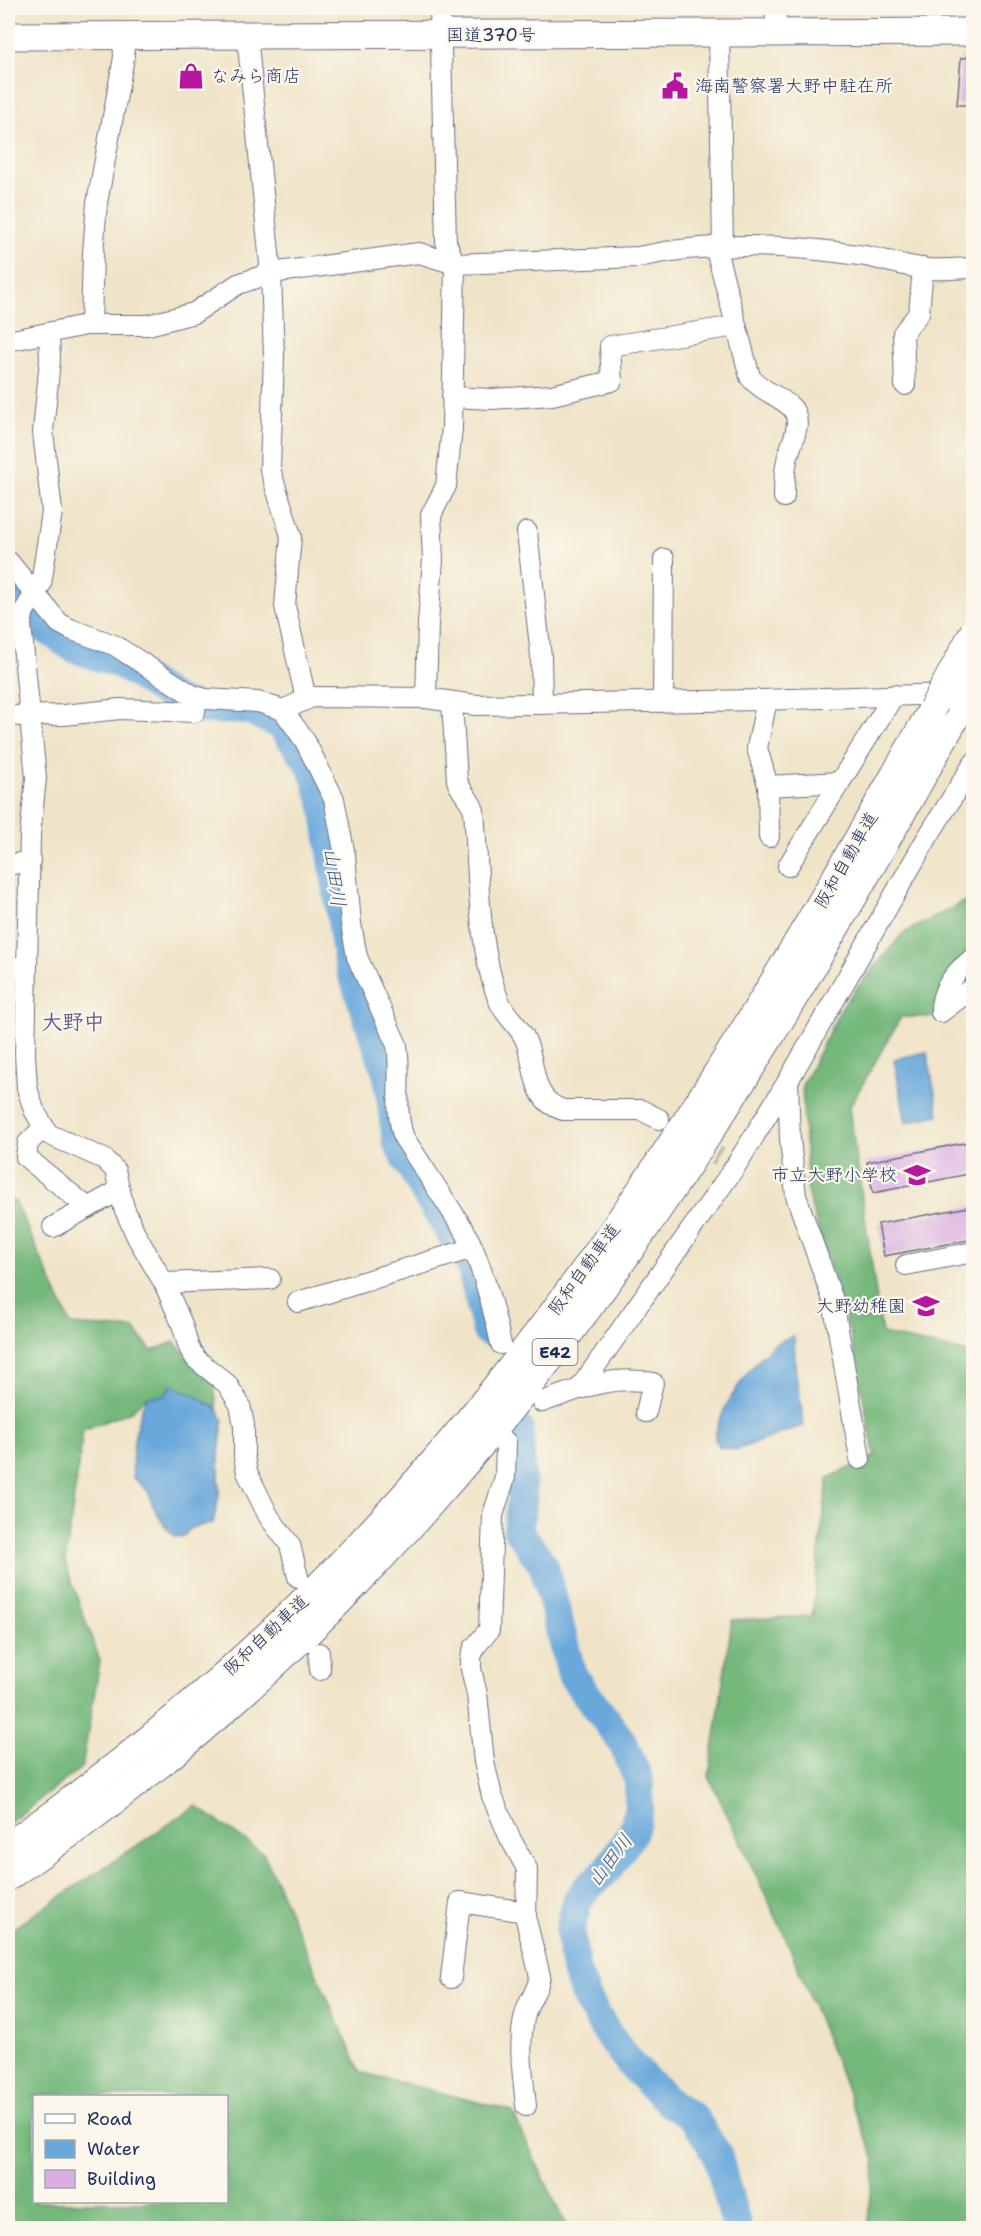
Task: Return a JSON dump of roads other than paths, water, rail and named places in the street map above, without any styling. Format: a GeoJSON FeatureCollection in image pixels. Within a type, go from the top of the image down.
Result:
{"type":"FeatureCollection","features":[{"type":"Feature","properties":{"kind":"highway","name":"国道370号"},"geometry":{"type":"LineString","coordinates":[[8,36],[719,34],[776,20],[974,32]]}},
{"type":"Feature","properties":{"kind":"highway","name":"阪和自動車道"},"geometry":{"type":"LineString","coordinates":[[8,1846],[176,1718],[296,1609],[357,1545],[472,1415],[533,1338],[649,1178],[754,1015],[821,905],[974,631]]}},
{"type":"Feature","properties":{"kind":"highway","name":"阪和自動車道"},"geometry":{"type":"LineString","coordinates":[[8,1877],[50,1849],[123,1793],[258,1680],[375,1565],[492,1432],[554,1353],[670,1193],[841,919],[969,695]]}},
{"type":"Feature","properties":{"kind":"street"},"geometry":{"type":"LineString","coordinates":[[426,698],[428,623],[433,560],[431,515],[446,486],[452,428],[455,264],[446,242],[440,8]]}},
{"type":"Feature","properties":{"kind":"street"},"geometry":{"type":"LineString","coordinates":[[719,34],[719,246],[736,326],[750,377],[758,387],[790,407],[796,415],[796,431],[783,478],[784,497]]}},
{"type":"Feature","properties":{"kind":"street"},"geometry":{"type":"LineString","coordinates":[[91,325],[97,203],[124,57],[123,35]]}},
{"type":"Feature","properties":{"kind":"street"},"geometry":{"type":"LineString","coordinates":[[246,35],[271,273],[274,356],[270,469],[291,536],[285,606],[306,699]]}},
{"type":"Feature","properties":{"kind":"street"},"geometry":{"type":"LineString","coordinates":[[8,341],[91,325],[148,325],[194,313],[238,284],[271,273],[419,253],[455,264],[638,257],[667,250],[768,245],[866,257],[923,268],[974,268]]}},
{"type":"Feature","properties":{"kind":"street"},"geometry":{"type":"LineString","coordinates":[[905,385],[903,333],[919,313],[923,268]]}},
{"type":"Feature","properties":{"kind":"street"},"geometry":{"type":"LineString","coordinates":[[452,397],[492,399],[552,395],[612,381],[610,345],[736,326]]}},
{"type":"Feature","properties":{"kind":"street"},"geometry":{"type":"LineString","coordinates":[[48,333],[50,360],[44,432],[52,512],[41,584],[36,593],[16,609],[21,624],[36,778],[30,835],[25,1054],[27,1088],[34,1110],[48,1134],[104,1159],[115,1170],[124,1208],[137,1237],[164,1283],[189,1348],[196,1359],[227,1384],[240,1405],[244,1425],[244,1456],[247,1472],[269,1517],[281,1530],[290,1545],[298,1577]]}},
{"type":"Feature","properties":{"kind":"street"},"geometry":{"type":"LineString","coordinates":[[526,532],[538,630],[542,704]]}},
{"type":"Feature","properties":{"kind":"street"},"geometry":{"type":"LineString","coordinates":[[663,702],[664,559]]}},
{"type":"Feature","properties":{"kind":"street"},"geometry":{"type":"LineString","coordinates":[[8,561],[59,623],[114,645],[137,658],[184,692],[196,705]]}},
{"type":"Feature","properties":{"kind":"street"},"geometry":{"type":"LineString","coordinates":[[789,866],[894,695]]}},
{"type":"Feature","properties":{"kind":"street"},"geometry":{"type":"LineString","coordinates":[[283,710],[306,699],[426,698],[475,705],[969,695]]}},
{"type":"Feature","properties":{"kind":"street"},"geometry":{"type":"LineString","coordinates":[[767,700],[757,748],[768,786],[769,837]]}},
{"type":"Feature","properties":{"kind":"street"},"geometry":{"type":"LineString","coordinates":[[8,716],[30,717],[120,709],[258,702],[283,710],[305,741],[334,799],[345,856],[351,924],[357,957],[397,1045],[399,1061],[397,1109],[404,1138],[466,1233],[491,1302],[501,1344]]}},
{"type":"Feature","properties":{"kind":"street"},"geometry":{"type":"LineString","coordinates":[[452,703],[458,787],[468,798],[474,811],[480,898],[489,965],[501,1005],[524,1037],[543,1098],[554,1107],[563,1110],[641,1110],[658,1119]]}},
{"type":"Feature","properties":{"kind":"street"},"geometry":{"type":"LineString","coordinates":[[580,1388],[727,1162],[788,1081],[927,838],[973,764]]}},
{"type":"Feature","properties":{"kind":"street"},"geometry":{"type":"LineString","coordinates":[[768,786],[840,782]]}},
{"type":"Feature","properties":{"kind":"street"},"geometry":{"type":"LineString","coordinates":[[8,866],[30,861]]}},
{"type":"Feature","properties":{"kind":"street"},"geometry":{"type":"LineString","coordinates":[[974,958],[963,966],[948,984],[940,1002],[941,1012],[974,987]]}},
{"type":"Feature","properties":{"kind":"street"},"geometry":{"type":"LineString","coordinates":[[8,969],[27,964]]}},
{"type":"Feature","properties":{"kind":"street"},"geometry":{"type":"LineString","coordinates":[[788,1081],[790,1139],[796,1196],[833,1300],[861,1459]]}},
{"type":"Feature","properties":{"kind":"street"},"geometry":{"type":"LineString","coordinates":[[44,1127],[28,1143],[26,1157],[88,1208]]}},
{"type":"Feature","properties":{"kind":"street"},"geometry":{"type":"LineString","coordinates":[[53,1227],[120,1190]]}},
{"type":"Feature","properties":{"kind":"street"},"geometry":{"type":"LineString","coordinates":[[297,1302],[473,1248]]}},
{"type":"Feature","properties":{"kind":"street"},"geometry":{"type":"LineString","coordinates":[[906,1265],[974,1252]]}},
{"type":"Feature","properties":{"kind":"street"},"geometry":{"type":"LineString","coordinates":[[164,1283],[270,1280]]}},
{"type":"Feature","properties":{"kind":"street"},"geometry":{"type":"LineString","coordinates":[[542,1402],[580,1388],[623,1379],[635,1379],[653,1383],[646,1412]]}},
{"type":"Feature","properties":{"kind":"street"},"geometry":{"type":"LineString","coordinates":[[506,1442],[505,1477],[493,1515],[489,1630],[474,1648],[471,1669],[477,1694],[484,1762],[492,1796],[509,1836],[527,1869],[526,1912],[540,1976],[539,1985],[527,2008],[523,2024],[522,2067],[526,2106]]}},
{"type":"Feature","properties":{"kind":"street"},"geometry":{"type":"LineString","coordinates":[[451,1978],[460,1902],[526,1912]]}},
{"type":"Feature","properties":{"kind":"water"},"geometry":{"type":"Polygon","coordinates":[[[927,1052],[939,1115],[906,1122],[894,1059],[927,1052]]]}},
{"type":"Feature","properties":{"kind":"water"},"geometry":{"type":"Polygon","coordinates":[[[794,1336],[795,1367],[804,1425],[736,1450],[720,1447],[715,1441],[717,1429],[737,1387],[767,1351],[779,1342],[794,1336]]]}},
{"type":"Feature","properties":{"kind":"water"},"geometry":{"type":"Polygon","coordinates":[[[171,1385],[193,1394],[217,1409],[223,1420],[219,1455],[219,1494],[213,1523],[190,1528],[184,1536],[175,1537],[153,1506],[148,1491],[133,1478],[133,1447],[143,1406],[147,1397],[165,1395],[171,1385]]]}},
{"type":"Feature","properties":{"kind":"waterway","name":"山田川"},"geometry":{"type":"LineString","coordinates":[[8,582],[36,622],[72,647],[123,665],[175,700],[203,709],[250,710],[282,726],[311,765],[325,805],[348,960],[388,1076],[397,1142],[471,1265],[487,1331]]}},
{"type":"Feature","properties":{"kind":"waterway","name":"山田川"},"geometry":{"type":"LineString","coordinates":[[519,1429],[522,1500],[518,1530],[544,1566],[572,1675],[623,1743],[639,1781],[639,1808],[633,1832],[608,1869],[586,1889],[577,1901],[570,1931],[576,1971],[587,1999],[607,2033],[632,2066],[671,2104],[694,2118],[717,2154],[737,2228]]}},
{"type":"Feature","properties":{"kind":"tunnel"},"geometry":{"type":"LineString","coordinates":[[691,1139],[719,1157]]}},
{"type":"Feature","properties":{"kind":"place","name":"なみら商店"},"geometry":{"type":"Point","coordinates":[191,76]}},
{"type":"Feature","properties":{"kind":"place","name":"海南警察署大野中駐在所"},"geometry":{"type":"Point","coordinates":[675,86]}},
{"type":"Feature","properties":{"kind":"place","name":"市立大野小学校"},"geometry":{"type":"Point","coordinates":[917,1175]}},
{"type":"Feature","properties":{"kind":"place","name":"大野幼稚園"},"geometry":{"type":"Point","coordinates":[926,1306]}},
{"type":"Feature","properties":{"kind":"district","name":"大野中"},"geometry":{"type":"Point","coordinates":[73,1022]}}]}
